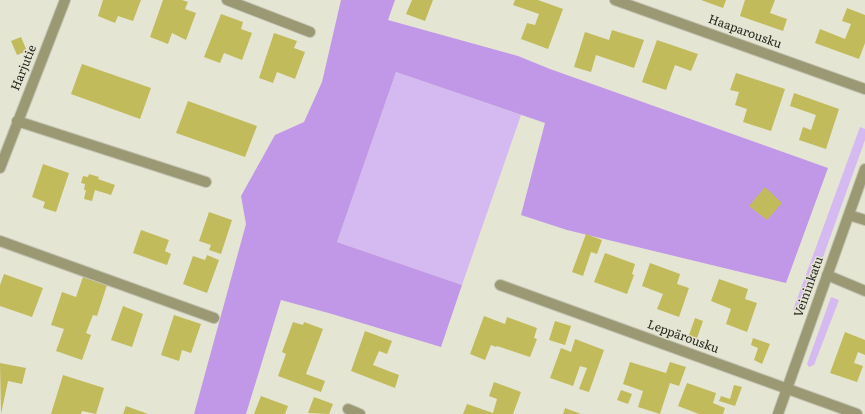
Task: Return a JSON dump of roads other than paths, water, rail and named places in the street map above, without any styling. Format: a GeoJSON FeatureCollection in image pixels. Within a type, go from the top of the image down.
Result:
{"type":"FeatureCollection","features":[{"type":"Feature","properties":{"kind":"street","name":"Harjutie"},"geometry":{"type":"LineString","coordinates":[[0,168],[65,0]]}},
{"type":"Feature","properties":{"kind":"street"},"geometry":{"type":"LineString","coordinates":[[227,0],[310,32]]}},
{"type":"Feature","properties":{"kind":"street","name":"Haaparousku"},"geometry":{"type":"LineString","coordinates":[[615,0],[865,88]]}},
{"type":"Feature","properties":{"kind":"street"},"geometry":{"type":"LineString","coordinates":[[17,121],[206,182]]}},
{"type":"Feature","properties":{"kind":"street","name":"Veininkatu"},"geometry":{"type":"LineString","coordinates":[[778,414],[865,169]]}},
{"type":"Feature","properties":{"kind":"street"},"geometry":{"type":"LineString","coordinates":[[849,215],[865,220]]}},
{"type":"Feature","properties":{"kind":"street"},"geometry":{"type":"LineString","coordinates":[[0,241],[214,318]]}},
{"type":"Feature","properties":{"kind":"street"},"geometry":{"type":"LineString","coordinates":[[827,275],[865,290]]}},
{"type":"Feature","properties":{"kind":"street","name":"Leppärousku"},"geometry":{"type":"LineString","coordinates":[[500,285],[786,390],[857,414]]}},
{"type":"Feature","properties":{"kind":"street"},"geometry":{"type":"LineString","coordinates":[[348,409],[360,414]]}}]}
